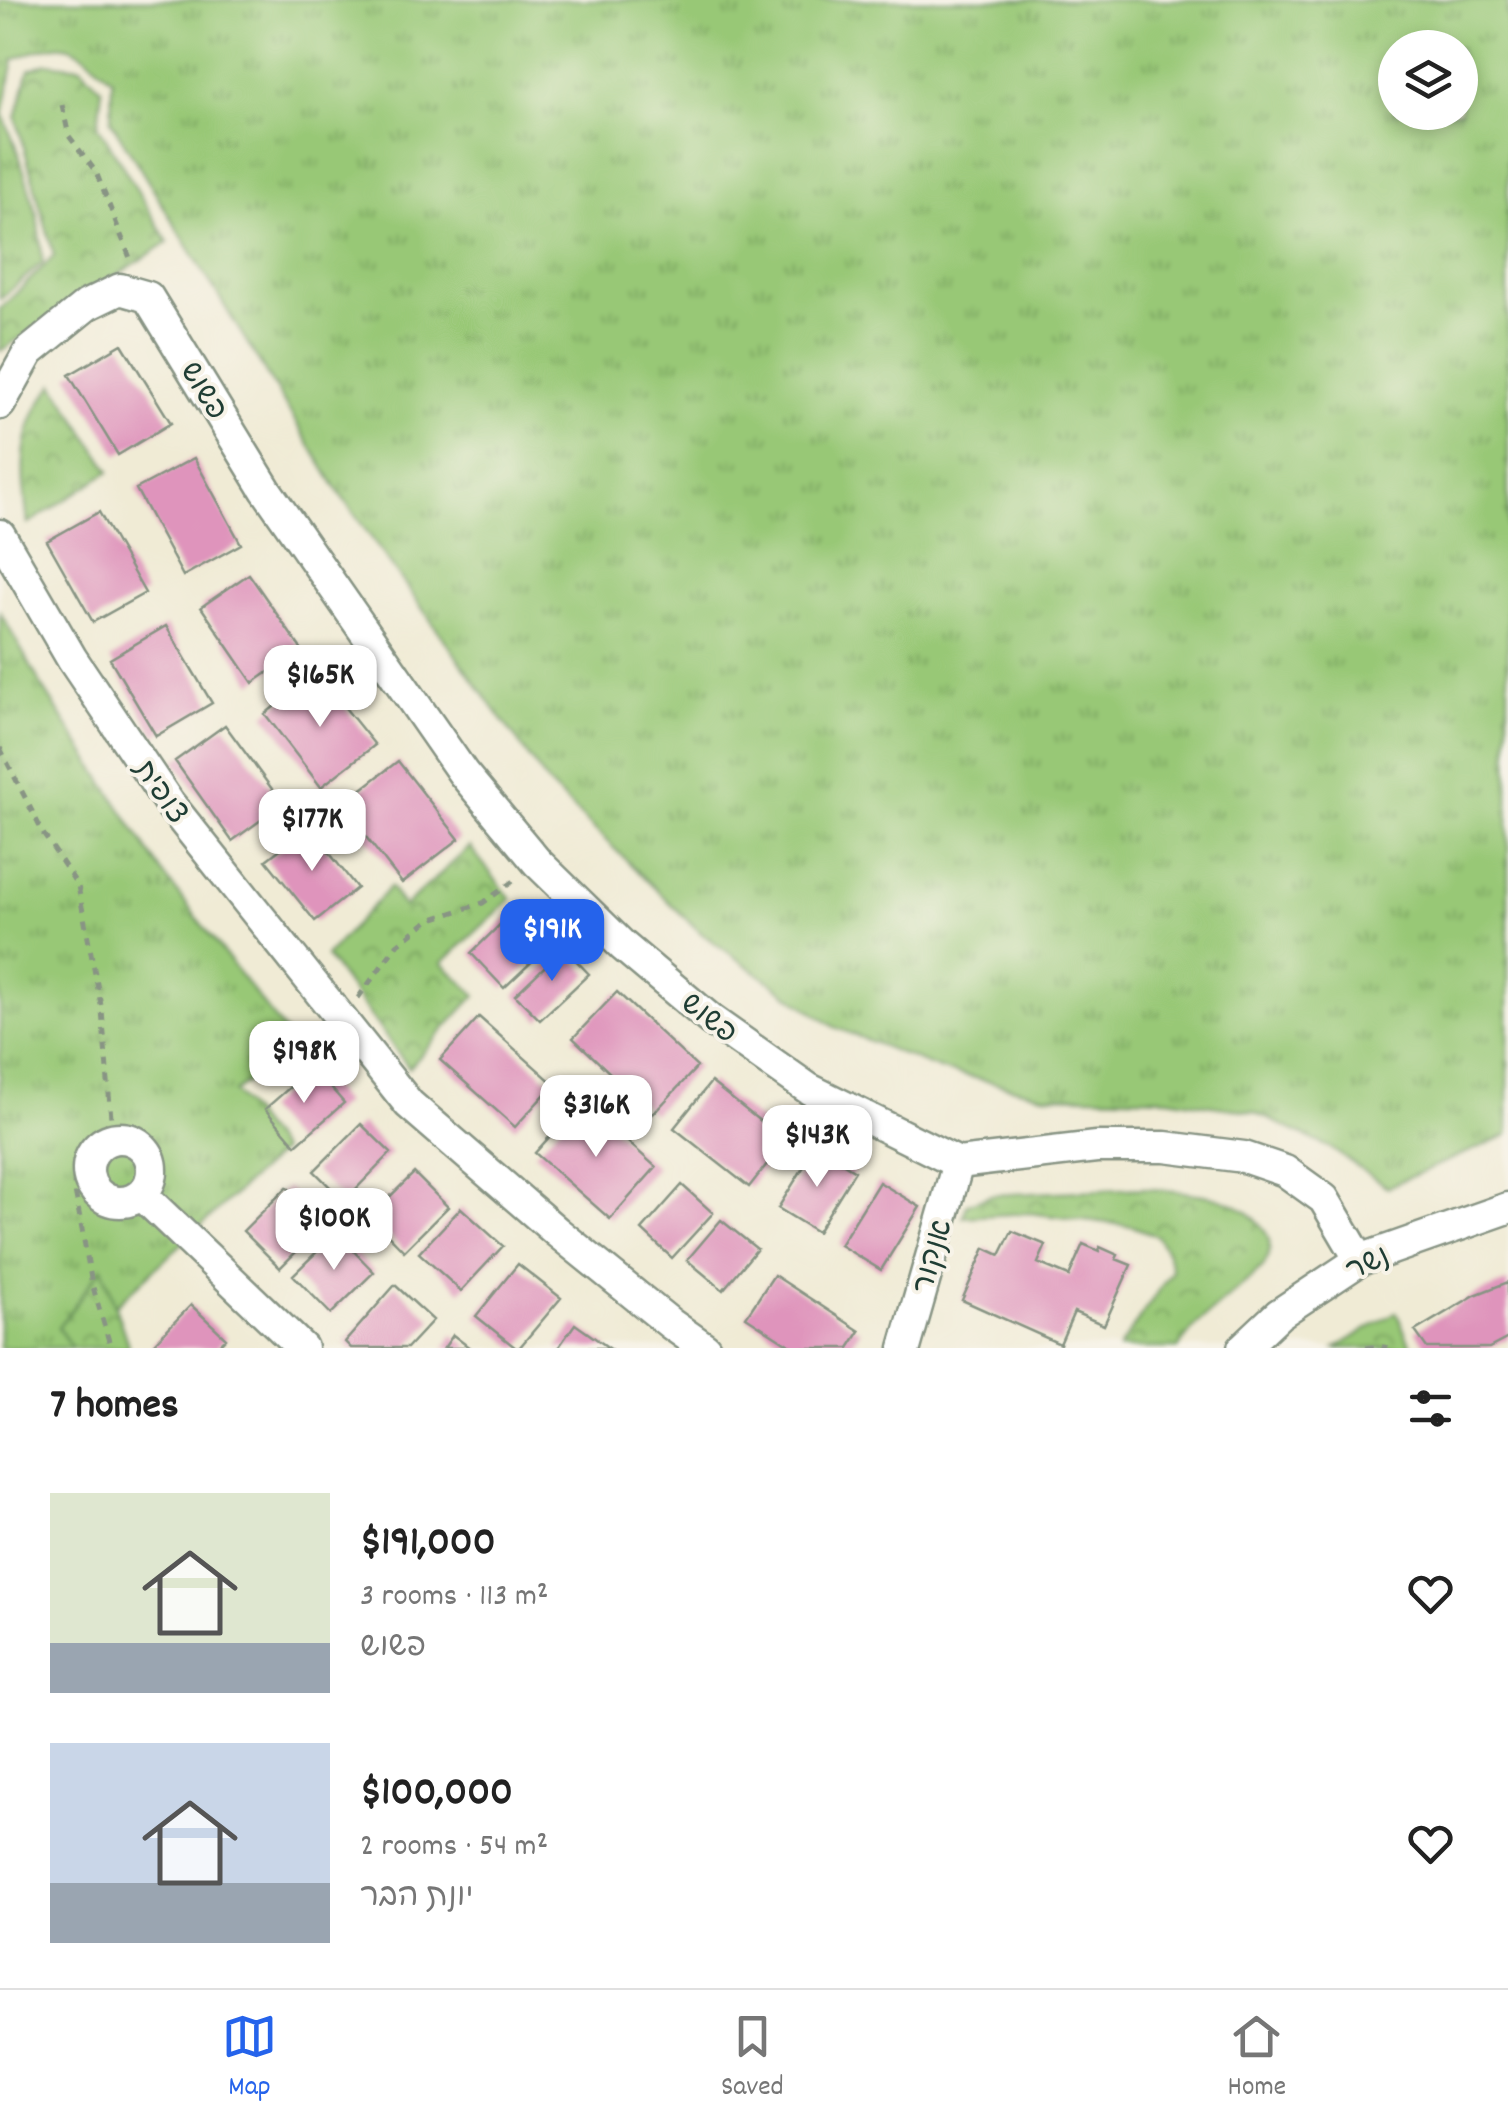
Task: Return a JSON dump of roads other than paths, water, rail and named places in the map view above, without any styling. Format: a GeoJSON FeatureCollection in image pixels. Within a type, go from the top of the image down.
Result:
{"type":"FeatureCollection","features":[{"type":"Feature","properties":{"kind":"street","name":"פשוש"},"geometry":{"type":"LineString","coordinates":[[0,404],[29,352],[88,305],[120,290],[148,298],[266,490],[463,773],[537,862],[623,946],[711,1020],[810,1090],[958,1164]]}},
{"type":"Feature","properties":{"kind":"street","name":"צופית"},"geometry":{"type":"LineString","coordinates":[[0,535],[72,660],[169,803],[409,1104],[556,1232],[705,1348]]}},
{"type":"Feature","properties":{"kind":"street"},"geometry":{"type":"LineString","coordinates":[[958,1164],[1096,1147],[1165,1147],[1244,1157],[1285,1171],[1324,1199],[1360,1260]]}},
{"type":"Feature","properties":{"kind":"street","name":"אנקור"},"geometry":{"type":"LineString","coordinates":[[905,1348],[958,1164]]}},
{"type":"Feature","properties":{"kind":"street"},"geometry":{"type":"LineString","coordinates":[[142,1194],[302,1348]]}},
{"type":"Feature","properties":{"kind":"street","name":"נשר"},"geometry":{"type":"LineString","coordinates":[[1244,1348],[1279,1314],[1360,1260],[1508,1208]]}}]}
